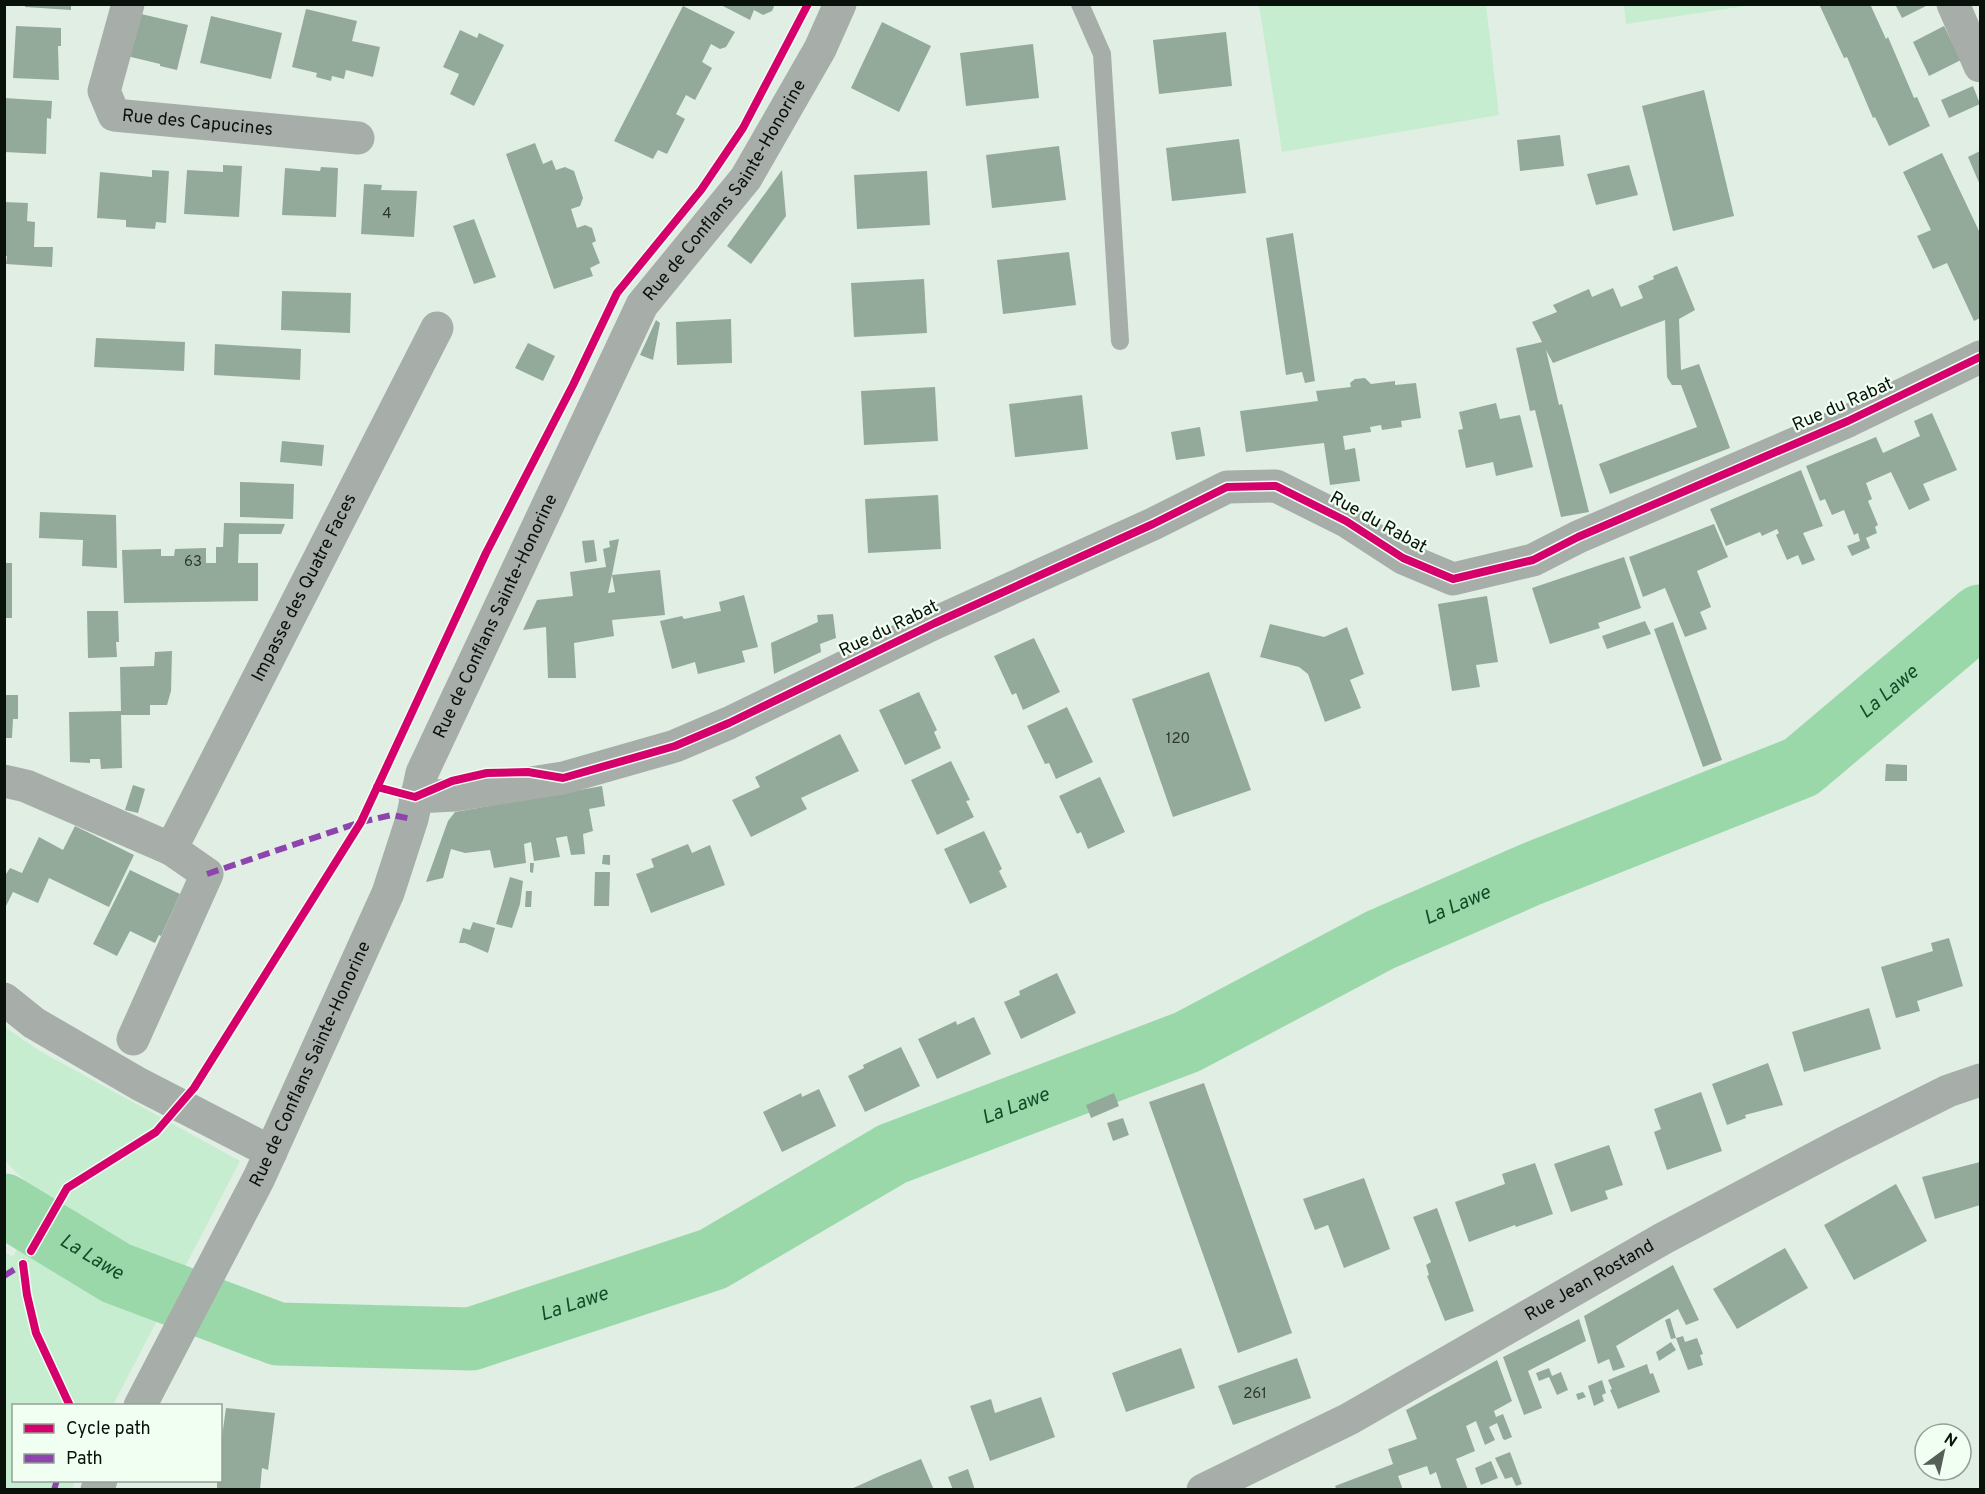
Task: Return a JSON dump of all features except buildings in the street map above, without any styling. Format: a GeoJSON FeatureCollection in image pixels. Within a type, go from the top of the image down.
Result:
{"type":"FeatureCollection","features":[{"type":"Feature","properties":{"kind":"street","name":"Rue des Capucines"},"geometry":{"type":"LineString","coordinates":[[128,4],[104,91],[114,115],[358,138]]}},
{"type":"Feature","properties":{"kind":"street","name":"Rue de Conflans Sainte-Honorine"},"geometry":{"type":"LineString","coordinates":[[141,1404],[271,1152],[388,893],[412,819],[422,772],[642,305],[746,178],[820,49],[840,4]]}},
{"type":"Feature","properties":{"kind":"street"},"geometry":{"type":"LineString","coordinates":[[1953,4],[1980,66]]}},
{"type":"Feature","properties":{"kind":"street","name":"Impasse des Quatre Faces"},"geometry":{"type":"LineString","coordinates":[[171,849],[437,328]]}},
{"type":"Feature","properties":{"kind":"street","name":"Rue du Rabat"},"geometry":{"type":"LineString","coordinates":[[415,797],[455,795],[562,778],[675,746],[729,723],[935,623],[1153,524],[1227,487],[1276,486],[1346,521],[1403,558],[1452,579],[1533,560],[1578,537],[1848,421],[1980,357]]}},
{"type":"Feature","properties":{"kind":"street"},"geometry":{"type":"LineString","coordinates":[[4,781],[26,786],[171,849],[207,874],[133,1039]]}},
{"type":"Feature","properties":{"kind":"street"},"geometry":{"type":"LineString","coordinates":[[4,999],[33,1023],[139,1084],[271,1152]]}},
{"type":"Feature","properties":{"kind":"street","name":"Rue Jean Rostand"},"geometry":{"type":"LineString","coordinates":[[1203,1490],[1349,1419],[1664,1238],[1838,1146],[1948,1091],[1980,1080]]}},
{"type":"Feature","properties":{"kind":"lane"},"geometry":{"type":"LineString","coordinates":[[1080,4],[1102,54],[1120,341]]}},
{"type":"Feature","properties":{"kind":"green space"},"geometry":{"type":"Polygon","coordinates":[[[1624,4],[1752,5],[1626,24],[1624,4]]]}},
{"type":"Feature","properties":{"kind":"green space"},"geometry":{"type":"Polygon","coordinates":[[[1259,5],[1486,5],[1499,115],[1282,152],[1259,5]]]}},
{"type":"Feature","properties":{"kind":"green space"},"geometry":{"type":"Polygon","coordinates":[[[5,1027],[38,1050],[240,1161],[114,1404],[12,1404],[12,1482],[75,1482],[72,1489],[5,1489],[5,1252],[13,1257],[44,1200],[5,1161],[5,1027]]]}},
{"type":"Feature","properties":{"kind":"waterway","name":"La Lawe"},"geometry":{"type":"LineString","coordinates":[[4,1205],[116,1273],[278,1334],[471,1339],[713,1259],[892,1154],[1187,1042],[1380,940],[1529,875],[1801,767],[1980,616]]}},
{"type":"Feature","properties":{"kind":"marked path"},"geometry":{"type":"LineString","coordinates":[[207,874],[361,822],[392,815],[412,819]]}},
{"type":"Feature","properties":{"kind":"marked path"},"geometry":{"type":"LineString","coordinates":[[4,1276],[26,1260]]}},
{"type":"Feature","properties":{"kind":"marked path"},"geometry":{"type":"LineString","coordinates":[[54,1490],[56,1482]]}},
{"type":"Feature","properties":{"kind":"cycle path"},"geometry":{"type":"LineString","coordinates":[[31,1251],[67,1188],[156,1132],[194,1088],[361,822],[486,553],[573,385],[617,293],[701,190],[743,128],[808,4]]}},
{"type":"Feature","properties":{"kind":"cycle path"},"geometry":{"type":"LineString","coordinates":[[377,787],[415,797],[452,781],[487,773],[528,772],[563,778],[675,746],[729,723],[935,623],[1153,524],[1227,487],[1276,486],[1346,521],[1403,558],[1453,579],[1533,560],[1578,537],[1848,421],[1980,357]]}},
{"type":"Feature","properties":{"kind":"cycle path"},"geometry":{"type":"LineString","coordinates":[[23,1264],[27,1295],[36,1333],[69,1404]]}}]}
